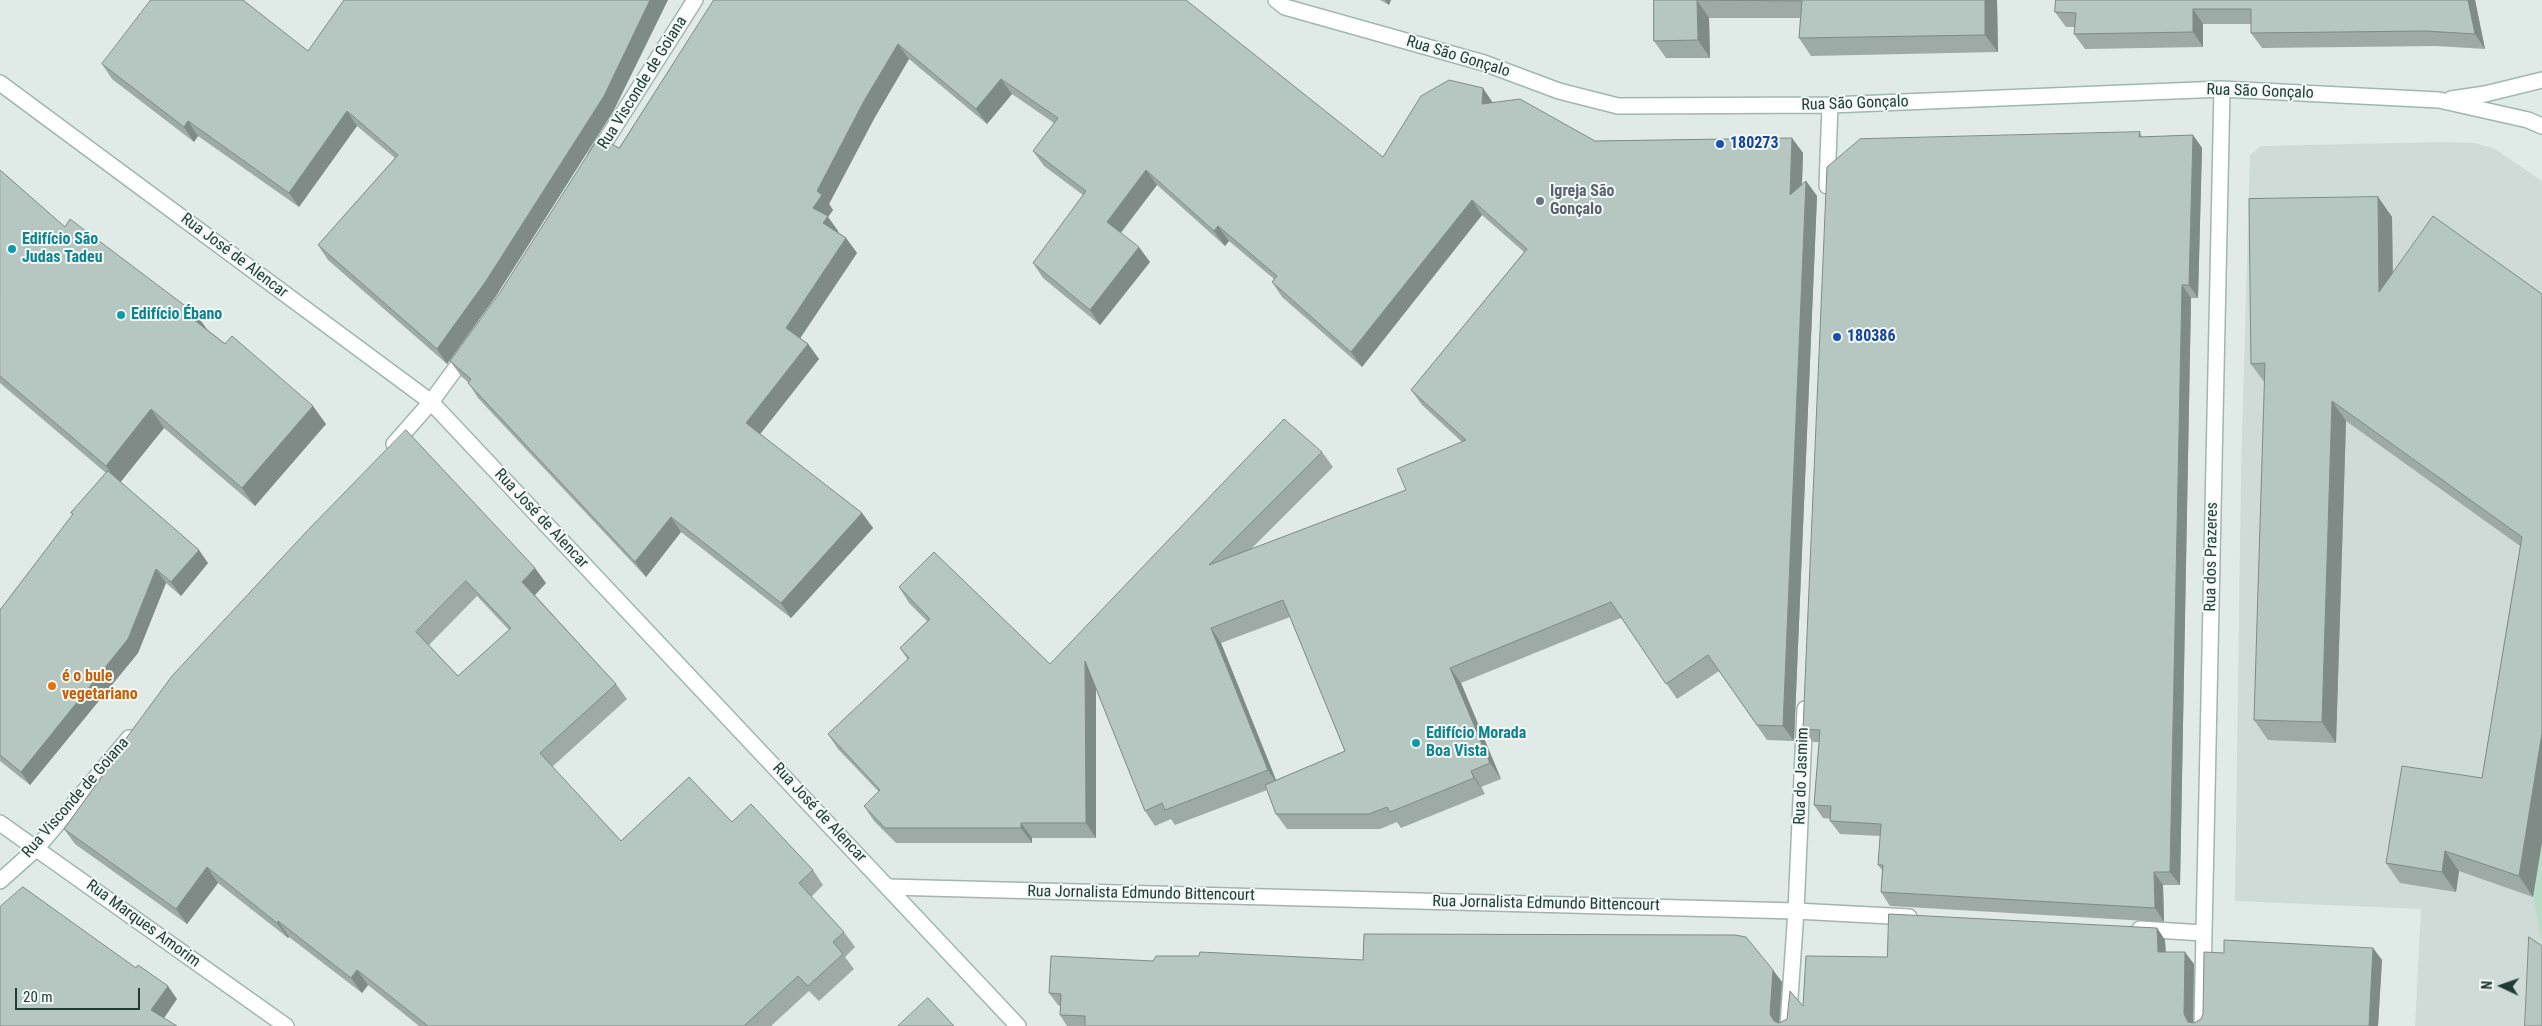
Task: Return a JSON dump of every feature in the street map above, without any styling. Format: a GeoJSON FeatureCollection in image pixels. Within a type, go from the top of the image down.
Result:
{"type":"FeatureCollection","features":[{"type":"Feature","properties":{"kind":"street","name":"Rua Visconde de Goiana"},"geometry":{"type":"LineString","coordinates":[[588,169],[695,0]]}},
{"type":"Feature","properties":{"kind":"street","name":"Rua São Gonçalo"},"geometry":{"type":"LineString","coordinates":[[1281,3],[1484,63],[1559,91],[1618,106],[1830,105],[2222,89],[2439,100],[2528,120],[2542,126]]}},
{"type":"Feature","properties":{"kind":"street","name":"Rua São Gonçalo"},"geometry":{"type":"LineString","coordinates":[[2439,100],[2485,94],[2542,80]]}},
{"type":"Feature","properties":{"kind":"street","name":"Rua José de Alencar"},"geometry":{"type":"LineString","coordinates":[[0,83],[431,402],[1018,1026]]}},
{"type":"Feature","properties":{"kind":"street","name":"Rua dos Prazeres"},"geometry":{"type":"LineString","coordinates":[[2202,1026],[2222,89]]}},
{"type":"Feature","properties":{"kind":"street"},"geometry":{"type":"LineString","coordinates":[[1826,205],[1830,105]]}},
{"type":"Feature","properties":{"kind":"street"},"geometry":{"type":"LineString","coordinates":[[384,454],[431,402],[476,340]]}},
{"type":"Feature","properties":{"kind":"street","name":"Rua do Jasmim"},"geometry":{"type":"LineString","coordinates":[[1788,1026],[1796,911],[1806,692]]}},
{"type":"Feature","properties":{"kind":"street","name":"Rua Visconde de Goiana"},"geometry":{"type":"LineString","coordinates":[[0,881],[37,848],[138,727]]}},
{"type":"Feature","properties":{"kind":"street","name":"Rua Marques Amorim"},"geometry":{"type":"LineString","coordinates":[[0,823],[286,1026]]}},
{"type":"Feature","properties":{"kind":"street","name":"Rua Jornalista Edmundo Bittencourt"},"geometry":{"type":"LineString","coordinates":[[889,887],[1796,911],[1925,918]]}},
{"type":"Feature","properties":{"kind":"street"},"geometry":{"type":"LineString","coordinates":[[2124,929],[2203,933]]}},
{"type":"Feature","properties":{"kind":"shaded area"},"geometry":{"type":"Polygon","coordinates":[[[2475,143],[2495,149],[2542,181],[2542,1026],[2415,1026],[2421,909],[2235,901],[2241,472],[2250,155],[2261,146],[2475,143]]]}},
{"type":"Feature","properties":{"kind":"green space"},"geometry":{"type":"Polygon","coordinates":[[[2542,842],[2542,945],[2533,897],[2542,842]]]}},
{"type":"Feature","properties":{"kind":"building"},"geometry":{"type":"Polygon","coordinates":[[[151,0],[243,0],[308,51],[344,0],[650,0],[604,96],[486,281],[437,349],[318,245],[398,155],[347,111],[289,193],[188,121],[184,127],[102,64],[151,0]]]}},
{"type":"Feature","properties":{"kind":"building"},"geometry":{"type":"Polygon","coordinates":[[[714,0],[1186,0],[1383,157],[1421,96],[1449,80],[1483,88],[1482,104],[1520,99],[1595,141],[1792,138],[1790,195],[1806,181],[1783,726],[1757,725],[1708,655],[1666,684],[1611,602],[1450,668],[1490,763],[1471,771],[1474,778],[1390,812],[1387,807],[1369,814],[1276,814],[1265,785],[1345,751],[1283,600],[1211,628],[1268,770],[1165,810],[1162,803],[1145,811],[1085,661],[1086,823],[1021,823],[1021,828],[885,828],[864,806],[880,790],[828,734],[909,658],[900,648],[930,619],[899,587],[934,552],[1050,664],[1284,419],[1322,452],[1209,565],[1406,490],[1397,469],[1466,440],[1411,390],[1527,249],[1472,200],[1351,352],[1272,282],[1277,276],[1218,226],[1214,231],[1146,170],[1107,222],[1139,247],[1090,310],[1033,263],[1086,191],[1033,151],[1058,118],[1001,79],[976,109],[898,44],[864,101],[817,191],[822,195],[813,208],[828,216],[823,223],[846,238],[786,328],[808,344],[746,423],[862,513],[781,603],[671,517],[635,562],[468,383],[471,379],[450,361],[501,291],[599,137],[619,148],[714,0]]]}},
{"type":"Feature","properties":{"kind":"building"},"geometry":{"type":"Polygon","coordinates":[[[1654,0],[1697,0],[1698,40],[1654,41],[1654,0]]]}},
{"type":"Feature","properties":{"kind":"building"},"geometry":{"type":"Polygon","coordinates":[[[1697,0],[1985,0],[1985,35],[1799,38],[1802,1],[1697,0]]]}},
{"type":"Feature","properties":{"kind":"building"},"geometry":{"type":"Polygon","coordinates":[[[2056,0],[2468,0],[2475,34],[2425,31],[2251,33],[2251,9],[2193,9],[2193,32],[2074,34],[2076,13],[2055,12],[2056,0]]]}},
{"type":"Feature","properties":{"kind":"building"},"geometry":{"type":"Polygon","coordinates":[[[2140,132],[2139,137],[2193,135],[2189,285],[2182,285],[2170,872],[2154,872],[2155,908],[1881,892],[1883,865],[1878,865],[1881,824],[1830,821],[1831,806],[1814,805],[1820,730],[1803,729],[1827,167],[1860,139],[2140,132]]]}},
{"type":"Feature","properties":{"kind":"building"},"geometry":{"type":"Polygon","coordinates":[[[0,170],[65,227],[70,219],[196,314],[193,319],[225,344],[232,336],[313,406],[242,488],[151,409],[106,466],[0,376],[0,170]]]}},
{"type":"Feature","properties":{"kind":"building"},"geometry":{"type":"Polygon","coordinates":[[[2378,197],[2379,292],[2433,216],[2542,294],[2542,733],[2519,876],[2445,851],[2442,872],[2386,863],[2402,766],[2482,778],[2522,537],[2332,401],[2322,722],[2254,720],[2265,363],[2251,364],[2249,199],[2378,197]]]}},
{"type":"Feature","properties":{"kind":"building"},"geometry":{"type":"Polygon","coordinates":[[[406,430],[535,568],[522,582],[616,684],[540,753],[621,841],[689,777],[732,822],[751,804],[813,870],[799,883],[844,932],[833,942],[843,954],[808,986],[798,976],[744,1026],[428,1026],[357,970],[351,978],[278,921],[277,923],[207,867],[176,909],[64,829],[118,754],[116,752],[172,676],[308,530],[406,430]],[[466,581],[416,632],[458,676],[511,628],[466,581]]]}},
{"type":"Feature","properties":{"kind":"building"},"geometry":{"type":"Polygon","coordinates":[[[108,471],[199,550],[171,582],[156,569],[128,639],[21,772],[0,755],[0,610],[73,514],[71,513],[108,471]]]}},
{"type":"Feature","properties":{"kind":"building"},"geometry":{"type":"Polygon","coordinates":[[[23,887],[136,968],[138,965],[168,986],[151,1010],[177,1026],[0,1026],[0,907],[23,887]]]}},
{"type":"Feature","properties":{"kind":"building"},"geometry":{"type":"Polygon","coordinates":[[[1889,914],[2157,928],[2158,952],[2185,952],[2184,1014],[2188,1022],[2194,1023],[2201,1019],[2203,1014],[2204,952],[2224,953],[2224,940],[2373,948],[2369,1026],[1085,1026],[1085,1016],[1060,1015],[1061,994],[1049,993],[1051,956],[1153,961],[1156,956],[1199,956],[1200,952],[1363,960],[1364,934],[1735,935],[1746,937],[1773,970],[1770,1014],[1774,1021],[1779,1023],[1787,1019],[1790,991],[1803,1006],[1806,956],[1887,957],[1889,914]]]}},
{"type":"Feature","properties":{"kind":"building"},"geometry":{"type":"Polygon","coordinates":[[[2529,937],[2542,946],[2542,1026],[2525,1026],[2529,937]]]}},
{"type":"Feature","properties":{"kind":"building"},"geometry":{"type":"Polygon","coordinates":[[[928,998],[954,1026],[898,1026],[928,998]]]}},
{"type":"Feature","properties":{"kind":"place","name":"180273"},"geometry":{"type":"Point","coordinates":[1720,144]}},
{"type":"Feature","properties":{"kind":"place","name":"Igreja São Gonçalo"},"geometry":{"type":"Point","coordinates":[1540,201]}},
{"type":"Feature","properties":{"kind":"place","name":"Edifício São Judas Tadeu"},"geometry":{"type":"Point","coordinates":[12,249]}},
{"type":"Feature","properties":{"kind":"place","name":"Edifício Ébano"},"geometry":{"type":"Point","coordinates":[121,315]}},
{"type":"Feature","properties":{"kind":"place","name":"180386"},"geometry":{"type":"Point","coordinates":[1837,337]}},
{"type":"Feature","properties":{"kind":"place","name":"é o bule vegetariano"},"geometry":{"type":"Point","coordinates":[52,686]}},
{"type":"Feature","properties":{"kind":"place","name":"Edifício Morada Boa Vista"},"geometry":{"type":"Point","coordinates":[1416,743]}}]}
